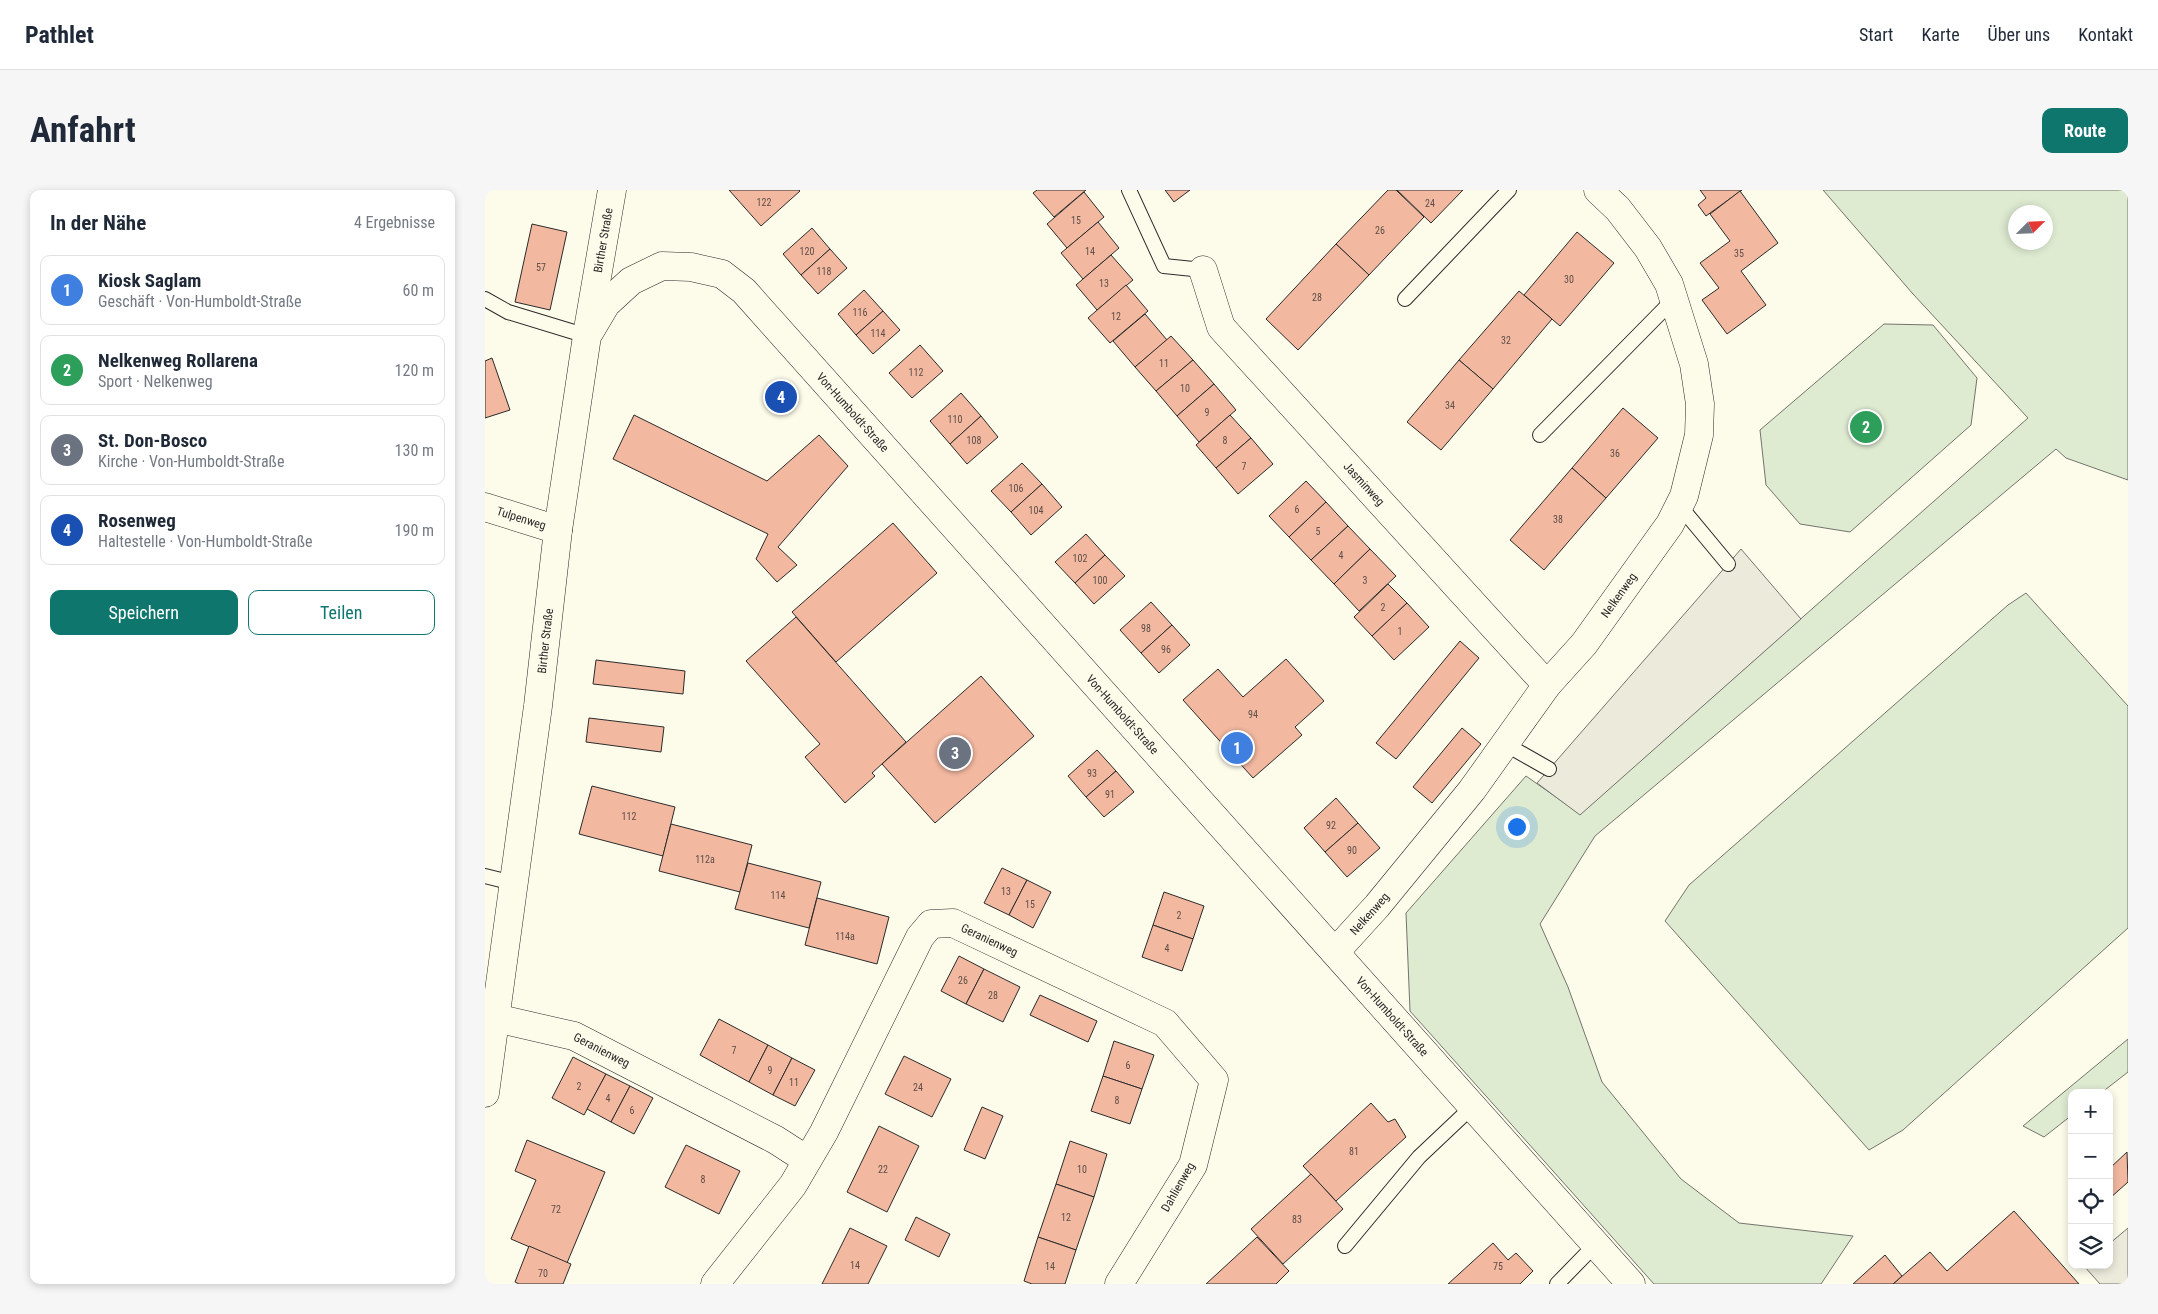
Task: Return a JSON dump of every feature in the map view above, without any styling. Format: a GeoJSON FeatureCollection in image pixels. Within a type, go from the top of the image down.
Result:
{"type":"FeatureCollection","features":[{"type":"Feature","properties":{"kind":"street","name":"Birther Straße"},"geometry":{"type":"LineString","coordinates":[[485,1093],[538,706],[558,530],[587,336],[613,190]]}},
{"type":"Feature","properties":{"kind":"street","name":"Nelkenweg"},"geometry":{"type":"LineString","coordinates":[[1336,951],[1377,906],[1472,790],[1547,685],[1584,644],[1670,524],[1684,496],[1699,435],[1700,404],[1694,364],[1669,284],[1649,248],[1619,209],[1598,190]]}},
{"type":"Feature","properties":{"kind":"street","name":"Von-Humboldt-Straße"},"geometry":{"type":"LineString","coordinates":[[587,336],[606,304],[631,281],[662,266],[691,267],[722,274],[744,291],[1336,951],[1631,1284]]}},
{"type":"Feature","properties":{"kind":"street","name":"Jasminweg"},"geometry":{"type":"LineString","coordinates":[[1203,270],[1221,326],[1547,685]]}},
{"type":"Feature","properties":{"kind":"street","name":"Tulpenweg"},"geometry":{"type":"LineString","coordinates":[[485,507],[558,530]]}},
{"type":"Feature","properties":{"kind":"street","name":"Geranienweg"},"geometry":{"type":"LineString","coordinates":[[715,1284],[793,1185],[824,1132],[920,937],[931,924],[953,923],[1165,1023],[1213,1080]]}},
{"type":"Feature","properties":{"kind":"street","name":"Geranienweg"},"geometry":{"type":"LineString","coordinates":[[495,1018],[574,1036],[776,1140],[807,1160]]}},
{"type":"Feature","properties":{"kind":"street","name":"Dahlienweg"},"geometry":{"type":"LineString","coordinates":[[1119,1284],[1193,1164],[1213,1080]]}},
{"type":"Feature","properties":{"kind":"lane"},"geometry":{"type":"LineString","coordinates":[[1129,190],[1165,266],[1203,270]]}},
{"type":"Feature","properties":{"kind":"lane"},"geometry":{"type":"LineString","coordinates":[[1405,299],[1509,190]]}},
{"type":"Feature","properties":{"kind":"lane"},"geometry":{"type":"LineString","coordinates":[[485,299],[508,312],[587,336]]}},
{"type":"Feature","properties":{"kind":"lane"},"geometry":{"type":"LineString","coordinates":[[1539,435],[1674,299]]}},
{"type":"Feature","properties":{"kind":"lane"},"geometry":{"type":"LineString","coordinates":[[1679,506],[1728,564]]}},
{"type":"Feature","properties":{"kind":"lane"},"geometry":{"type":"LineString","coordinates":[[1505,744],[1549,768]]}},
{"type":"Feature","properties":{"kind":"lane"},"geometry":{"type":"LineString","coordinates":[[485,876],[513,883]]}},
{"type":"Feature","properties":{"kind":"lane"},"geometry":{"type":"LineString","coordinates":[[1345,1246],[1419,1157],[1473,1106]]}},
{"type":"Feature","properties":{"kind":"lane"},"geometry":{"type":"LineString","coordinates":[[1557,1284],[1596,1244]]}},
{"type":"Feature","properties":{"kind":"green space"},"geometry":{"type":"Polygon","coordinates":[[[1823,190],[2128,190],[2128,480],[2066,458],[2056,449],[1595,836],[1540,924],[1568,987],[1602,1082],[1681,1179],[1739,1223],[1853,1236],[1821,1284],[1654,1284],[1410,1011],[1406,913],[1526,776],[1580,814],[2028,418],[1913,294],[1823,190]]]}},
{"type":"Feature","properties":{"kind":"green space"},"geometry":{"type":"Polygon","coordinates":[[[1884,324],[1933,325],[1977,378],[1971,425],[1850,532],[1800,524],[1766,485],[1760,430],[1884,324]]]}},
{"type":"Feature","properties":{"kind":"green space"},"geometry":{"type":"Polygon","coordinates":[[[2026,593],[2128,706],[2128,928],[1903,1130],[1869,1150],[1665,921],[1689,885],[2008,605],[2026,593]]]}},
{"type":"Feature","properties":{"kind":"green space"},"geometry":{"type":"Polygon","coordinates":[[[2128,1039],[2128,1072],[2106,1089],[2068,1089],[2068,1118],[2044,1137],[2023,1126],[2128,1039]]]}},
{"type":"Feature","properties":{"kind":"shaded area"},"geometry":{"type":"Polygon","coordinates":[[[1741,549],[1801,619],[1580,815],[1537,783],[1741,549]]]}},
{"type":"Feature","properties":{"kind":"shaded area"},"geometry":{"type":"Polygon","coordinates":[[[2128,1228],[2128,1284],[2100,1284],[2087,1269],[2113,1269],[2113,1241],[2128,1228]]]}},
{"type":"Feature","properties":{"kind":"building"},"geometry":{"type":"Polygon","coordinates":[[[729,190],[799,190],[800,191],[761,226],[729,190]]]}},
{"type":"Feature","properties":{"kind":"building"},"geometry":{"type":"Polygon","coordinates":[[[1037,190],[1086,190],[1054,217],[1033,193],[1037,190]]]}},
{"type":"Feature","properties":{"kind":"building"},"geometry":{"type":"Polygon","coordinates":[[[1165,190],[1190,190],[1174,202],[1165,190]]]}},
{"type":"Feature","properties":{"kind":"building"},"geometry":{"type":"Polygon","coordinates":[[[1388,190],[1396,190],[1424,217],[1369,275],[1336,244],[1388,190]]]}},
{"type":"Feature","properties":{"kind":"building"},"geometry":{"type":"Polygon","coordinates":[[[1397,190],[1463,190],[1431,223],[1397,190]]]}},
{"type":"Feature","properties":{"kind":"building"},"geometry":{"type":"Polygon","coordinates":[[[1700,190],[1742,190],[1706,216],[1698,205],[1706,198],[1700,190]]]}},
{"type":"Feature","properties":{"kind":"building"},"geometry":{"type":"Polygon","coordinates":[[[1740,191],[1778,243],[1741,271],[1766,305],[1727,334],[1702,300],[1719,288],[1700,263],[1730,241],[1710,214],[1740,191]]]}},
{"type":"Feature","properties":{"kind":"building"},"geometry":{"type":"Polygon","coordinates":[[[1084,192],[1104,217],[1067,248],[1047,224],[1084,192]]]}},
{"type":"Feature","properties":{"kind":"building"},"geometry":{"type":"Polygon","coordinates":[[[1098,222],[1119,248],[1083,279],[1061,253],[1098,222]]]}},
{"type":"Feature","properties":{"kind":"building"},"geometry":{"type":"Polygon","coordinates":[[[532,224],[567,232],[550,310],[515,302],[532,224]]]}},
{"type":"Feature","properties":{"kind":"building"},"geometry":{"type":"Polygon","coordinates":[[[812,228],[830,249],[801,275],[783,254],[812,228]]]}},
{"type":"Feature","properties":{"kind":"building"},"geometry":{"type":"Polygon","coordinates":[[[1577,232],[1614,263],[1560,326],[1524,295],[1577,232]]]}},
{"type":"Feature","properties":{"kind":"building"},"geometry":{"type":"Polygon","coordinates":[[[1336,244],[1369,275],[1298,350],[1266,319],[1336,244]]]}},
{"type":"Feature","properties":{"kind":"building"},"geometry":{"type":"Polygon","coordinates":[[[830,249],[847,268],[818,294],[801,275],[830,249]]]}},
{"type":"Feature","properties":{"kind":"building"},"geometry":{"type":"Polygon","coordinates":[[[1111,255],[1133,280],[1097,310],[1076,285],[1111,255]]]}},
{"type":"Feature","properties":{"kind":"building"},"geometry":{"type":"Polygon","coordinates":[[[1126,285],[1148,311],[1110,343],[1088,318],[1126,285]]]}},
{"type":"Feature","properties":{"kind":"building"},"geometry":{"type":"Polygon","coordinates":[[[864,290],[883,311],[856,335],[838,314],[864,290]]]}},
{"type":"Feature","properties":{"kind":"building"},"geometry":{"type":"Polygon","coordinates":[[[1519,291],[1552,319],[1493,389],[1459,360],[1519,291]]]}},
{"type":"Feature","properties":{"kind":"building"},"geometry":{"type":"Polygon","coordinates":[[[883,311],[900,330],[873,354],[856,335],[883,311]]]}},
{"type":"Feature","properties":{"kind":"building"},"geometry":{"type":"Polygon","coordinates":[[[1145,314],[1167,340],[1135,367],[1113,341],[1145,314]]]}},
{"type":"Feature","properties":{"kind":"building"},"geometry":{"type":"Polygon","coordinates":[[[1171,336],[1193,360],[1156,391],[1135,367],[1171,336]]]}},
{"type":"Feature","properties":{"kind":"building"},"geometry":{"type":"Polygon","coordinates":[[[920,345],[943,371],[912,398],[889,373],[920,345]]]}},
{"type":"Feature","properties":{"kind":"building"},"geometry":{"type":"Polygon","coordinates":[[[492,358],[510,410],[485,418],[485,361],[492,358]]]}},
{"type":"Feature","properties":{"kind":"building"},"geometry":{"type":"Polygon","coordinates":[[[1193,360],[1214,384],[1177,416],[1156,391],[1193,360]]]}},
{"type":"Feature","properties":{"kind":"building"},"geometry":{"type":"Polygon","coordinates":[[[1459,360],[1493,389],[1441,450],[1407,422],[1459,360]]]}},
{"type":"Feature","properties":{"kind":"building"},"geometry":{"type":"Polygon","coordinates":[[[1214,384],[1236,410],[1199,442],[1177,416],[1214,384]]]}},
{"type":"Feature","properties":{"kind":"building"},"geometry":{"type":"Polygon","coordinates":[[[961,393],[981,416],[950,444],[930,421],[961,393]]]}},
{"type":"Feature","properties":{"kind":"building"},"geometry":{"type":"Polygon","coordinates":[[[1623,408],[1658,438],[1606,498],[1572,468],[1623,408]]]}},
{"type":"Feature","properties":{"kind":"building"},"geometry":{"type":"Polygon","coordinates":[[[634,415],[767,481],[819,435],[848,466],[778,547],[797,565],[777,582],[756,559],[768,534],[613,459],[634,415]]]}},
{"type":"Feature","properties":{"kind":"building"},"geometry":{"type":"Polygon","coordinates":[[[1230,415],[1251,438],[1216,468],[1196,445],[1230,415]]]}},
{"type":"Feature","properties":{"kind":"building"},"geometry":{"type":"Polygon","coordinates":[[[981,416],[998,437],[967,464],[950,444],[981,416]]]}},
{"type":"Feature","properties":{"kind":"building"},"geometry":{"type":"Polygon","coordinates":[[[1251,438],[1273,464],[1238,494],[1216,468],[1251,438]]]}},
{"type":"Feature","properties":{"kind":"building"},"geometry":{"type":"Polygon","coordinates":[[[1022,463],[1042,484],[1011,512],[991,491],[1022,463]]]}},
{"type":"Feature","properties":{"kind":"building"},"geometry":{"type":"Polygon","coordinates":[[[1572,468],[1606,498],[1544,570],[1510,540],[1572,468]]]}},
{"type":"Feature","properties":{"kind":"building"},"geometry":{"type":"Polygon","coordinates":[[[1306,481],[1326,502],[1289,537],[1269,516],[1306,481]]]}},
{"type":"Feature","properties":{"kind":"building"},"geometry":{"type":"Polygon","coordinates":[[[1042,484],[1062,507],[1031,535],[1011,512],[1042,484]]]}},
{"type":"Feature","properties":{"kind":"building"},"geometry":{"type":"Polygon","coordinates":[[[1326,502],[1348,526],[1311,560],[1289,537],[1326,502]]]}},
{"type":"Feature","properties":{"kind":"building"},"geometry":{"type":"Polygon","coordinates":[[[893,523],[937,573],[836,662],[792,612],[893,523]]]}},
{"type":"Feature","properties":{"kind":"building"},"geometry":{"type":"Polygon","coordinates":[[[1348,526],[1370,549],[1334,584],[1311,560],[1348,526]]]}},
{"type":"Feature","properties":{"kind":"building"},"geometry":{"type":"Polygon","coordinates":[[[1086,534],[1105,555],[1075,583],[1055,562],[1086,534]]]}},
{"type":"Feature","properties":{"kind":"building"},"geometry":{"type":"Polygon","coordinates":[[[1370,549],[1396,576],[1359,611],[1334,584],[1370,549]]]}},
{"type":"Feature","properties":{"kind":"building"},"geometry":{"type":"Polygon","coordinates":[[[1105,555],[1125,576],[1094,604],[1075,583],[1105,555]]]}},
{"type":"Feature","properties":{"kind":"building"},"geometry":{"type":"Polygon","coordinates":[[[1388,584],[1407,603],[1372,636],[1354,617],[1388,584]]]}},
{"type":"Feature","properties":{"kind":"building"},"geometry":{"type":"Polygon","coordinates":[[[1151,602],[1172,625],[1141,653],[1120,630],[1151,602]]]}},
{"type":"Feature","properties":{"kind":"building"},"geometry":{"type":"Polygon","coordinates":[[[1407,603],[1429,627],[1394,660],[1372,636],[1407,603]]]}},
{"type":"Feature","properties":{"kind":"building"},"geometry":{"type":"Polygon","coordinates":[[[796,617],[906,742],[872,773],[875,776],[845,803],[805,757],[820,744],[746,661],[796,617]]]}},
{"type":"Feature","properties":{"kind":"building"},"geometry":{"type":"Polygon","coordinates":[[[1172,625],[1190,645],[1159,673],[1141,653],[1172,625]]]}},
{"type":"Feature","properties":{"kind":"building"},"geometry":{"type":"Polygon","coordinates":[[[1460,641],[1479,658],[1396,759],[1376,743],[1460,641]]]}},
{"type":"Feature","properties":{"kind":"building"},"geometry":{"type":"Polygon","coordinates":[[[1286,659],[1324,701],[1295,727],[1302,735],[1253,778],[1183,700],[1218,669],[1243,697],[1286,659]]]}},
{"type":"Feature","properties":{"kind":"building"},"geometry":{"type":"Polygon","coordinates":[[[596,660],[685,671],[683,694],[593,684],[596,660]]]}},
{"type":"Feature","properties":{"kind":"building"},"geometry":{"type":"Polygon","coordinates":[[[981,676],[1034,736],[935,823],[882,764],[981,676]]]}},
{"type":"Feature","properties":{"kind":"building"},"geometry":{"type":"Polygon","coordinates":[[[589,718],[664,727],[661,752],[586,742],[589,718]]]}},
{"type":"Feature","properties":{"kind":"building"},"geometry":{"type":"Polygon","coordinates":[[[1462,728],[1481,744],[1432,803],[1413,787],[1462,728]]]}},
{"type":"Feature","properties":{"kind":"building"},"geometry":{"type":"Polygon","coordinates":[[[1097,750],[1116,771],[1086,797],[1068,776],[1097,750]]]}},
{"type":"Feature","properties":{"kind":"building"},"geometry":{"type":"Polygon","coordinates":[[[1116,771],[1134,792],[1104,817],[1086,797],[1116,771]]]}},
{"type":"Feature","properties":{"kind":"building"},"geometry":{"type":"Polygon","coordinates":[[[592,786],[675,807],[663,856],[579,834],[592,786]]]}},
{"type":"Feature","properties":{"kind":"building"},"geometry":{"type":"Polygon","coordinates":[[[1336,798],[1358,823],[1325,852],[1304,828],[1336,798]]]}},
{"type":"Feature","properties":{"kind":"building"},"geometry":{"type":"Polygon","coordinates":[[[1358,823],[1380,848],[1347,877],[1325,852],[1358,823]]]}},
{"type":"Feature","properties":{"kind":"building"},"geometry":{"type":"Polygon","coordinates":[[[671,824],[752,845],[740,892],[659,871],[671,824]]]}},
{"type":"Feature","properties":{"kind":"building"},"geometry":{"type":"Polygon","coordinates":[[[748,863],[821,882],[809,928],[735,909],[748,863]]]}},
{"type":"Feature","properties":{"kind":"building"},"geometry":{"type":"Polygon","coordinates":[[[1002,868],[1027,880],[1009,915],[984,903],[1002,868]]]}},
{"type":"Feature","properties":{"kind":"building"},"geometry":{"type":"Polygon","coordinates":[[[1027,880],[1051,892],[1033,928],[1009,915],[1027,880]]]}},
{"type":"Feature","properties":{"kind":"building"},"geometry":{"type":"Polygon","coordinates":[[[1164,892],[1204,906],[1193,939],[1153,925],[1164,892]]]}},
{"type":"Feature","properties":{"kind":"building"},"geometry":{"type":"Polygon","coordinates":[[[817,898],[889,917],[877,964],[805,945],[817,898]]]}},
{"type":"Feature","properties":{"kind":"building"},"geometry":{"type":"Polygon","coordinates":[[[1153,925],[1193,939],[1182,971],[1142,957],[1153,925]]]}},
{"type":"Feature","properties":{"kind":"building"},"geometry":{"type":"Polygon","coordinates":[[[959,956],[984,969],[966,1004],[941,991],[959,956]]]}},
{"type":"Feature","properties":{"kind":"building"},"geometry":{"type":"Polygon","coordinates":[[[984,969],[1020,987],[1003,1022],[966,1004],[984,969]]]}},
{"type":"Feature","properties":{"kind":"building"},"geometry":{"type":"Polygon","coordinates":[[[1040,995],[1097,1021],[1088,1042],[1030,1015],[1040,995]]]}},
{"type":"Feature","properties":{"kind":"building"},"geometry":{"type":"Polygon","coordinates":[[[719,1019],[768,1045],[749,1082],[700,1055],[719,1019]]]}},
{"type":"Feature","properties":{"kind":"building"},"geometry":{"type":"Polygon","coordinates":[[[1114,1041],[1154,1055],[1142,1089],[1103,1076],[1114,1041]]]}},
{"type":"Feature","properties":{"kind":"building"},"geometry":{"type":"Polygon","coordinates":[[[768,1045],[792,1058],[773,1095],[749,1082],[768,1045]]]}},
{"type":"Feature","properties":{"kind":"building"},"geometry":{"type":"Polygon","coordinates":[[[904,1056],[951,1079],[932,1117],[885,1094],[904,1056]]]}},
{"type":"Feature","properties":{"kind":"building"},"geometry":{"type":"Polygon","coordinates":[[[573,1057],[606,1074],[584,1115],[552,1098],[573,1057]]]}},
{"type":"Feature","properties":{"kind":"building"},"geometry":{"type":"Polygon","coordinates":[[[792,1058],[815,1070],[795,1106],[773,1095],[792,1058]]]}},
{"type":"Feature","properties":{"kind":"building"},"geometry":{"type":"Polygon","coordinates":[[[606,1074],[630,1086],[611,1122],[587,1109],[606,1074]]]}},
{"type":"Feature","properties":{"kind":"building"},"geometry":{"type":"Polygon","coordinates":[[[1103,1076],[1142,1089],[1130,1124],[1091,1111],[1103,1076]]]}},
{"type":"Feature","properties":{"kind":"building"},"geometry":{"type":"Polygon","coordinates":[[[630,1086],[653,1098],[634,1134],[611,1122],[630,1086]]]}},
{"type":"Feature","properties":{"kind":"building"},"geometry":{"type":"Polygon","coordinates":[[[1371,1103],[1388,1122],[1395,1119],[1406,1137],[1336,1201],[1303,1166],[1371,1103]]]}},
{"type":"Feature","properties":{"kind":"building"},"geometry":{"type":"Polygon","coordinates":[[[982,1107],[1003,1116],[985,1159],[964,1150],[982,1107]]]}},
{"type":"Feature","properties":{"kind":"building"},"geometry":{"type":"Polygon","coordinates":[[[879,1126],[919,1146],[887,1212],[847,1192],[879,1126]]]}},
{"type":"Feature","properties":{"kind":"building"},"geometry":{"type":"Polygon","coordinates":[[[527,1140],[605,1172],[567,1263],[511,1239],[536,1180],[515,1171],[527,1140]]]}},
{"type":"Feature","properties":{"kind":"building"},"geometry":{"type":"Polygon","coordinates":[[[1070,1141],[1107,1154],[1094,1197],[1056,1184],[1070,1141]]]}},
{"type":"Feature","properties":{"kind":"building"},"geometry":{"type":"Polygon","coordinates":[[[686,1145],[740,1171],[719,1214],[665,1187],[686,1145]]]}},
{"type":"Feature","properties":{"kind":"building"},"geometry":{"type":"Polygon","coordinates":[[[2127,1152],[2128,1182],[2113,1195],[2113,1179],[2113,1165],[2127,1152]]]}},
{"type":"Feature","properties":{"kind":"building"},"geometry":{"type":"Polygon","coordinates":[[[1311,1174],[1343,1209],[1283,1264],[1251,1229],[1311,1174]]]}},
{"type":"Feature","properties":{"kind":"building"},"geometry":{"type":"Polygon","coordinates":[[[1056,1184],[1094,1197],[1076,1250],[1038,1237],[1056,1184]]]}},
{"type":"Feature","properties":{"kind":"building"},"geometry":{"type":"Polygon","coordinates":[[[2014,1211],[2079,1284],[1893,1284],[1930,1252],[1947,1271],[2014,1211]]]}},
{"type":"Feature","properties":{"kind":"building"},"geometry":{"type":"Polygon","coordinates":[[[916,1217],[950,1234],[939,1257],[905,1240],[916,1217]]]}},
{"type":"Feature","properties":{"kind":"building"},"geometry":{"type":"Polygon","coordinates":[[[850,1228],[887,1246],[868,1284],[822,1284],[850,1228]]]}},
{"type":"Feature","properties":{"kind":"building"},"geometry":{"type":"Polygon","coordinates":[[[1038,1237],[1076,1250],[1065,1284],[1032,1284],[1024,1281],[1038,1237]]]}},
{"type":"Feature","properties":{"kind":"building"},"geometry":{"type":"Polygon","coordinates":[[[1257,1237],[1289,1271],[1276,1284],[1206,1284],[1257,1237]]]}},
{"type":"Feature","properties":{"kind":"building"},"geometry":{"type":"Polygon","coordinates":[[[1493,1243],[1508,1260],[1516,1253],[1533,1271],[1520,1284],[1448,1284],[1493,1243]]]}},
{"type":"Feature","properties":{"kind":"building"},"geometry":{"type":"Polygon","coordinates":[[[529,1246],[571,1264],[563,1284],[519,1284],[515,1282],[529,1246]]]}},
{"type":"Feature","properties":{"kind":"building"},"geometry":{"type":"Polygon","coordinates":[[[1885,1255],[1902,1276],[1893,1284],[1853,1284],[1885,1255]]]}},
{"type":"Feature","properties":{"kind":"place","name":"Rosenweg"},"geometry":{"type":"Point","coordinates":[781,397]}},
{"type":"Feature","properties":{"kind":"place","name":"Nelkenweg Rollarena"},"geometry":{"type":"Point","coordinates":[1866,427]}},
{"type":"Feature","properties":{"kind":"place","name":"Kiosk Saglam"},"geometry":{"type":"Point","coordinates":[1237,748]}},
{"type":"Feature","properties":{"kind":"place","name":"St. Don-Bosco"},"geometry":{"type":"Point","coordinates":[955,753]}}]}
